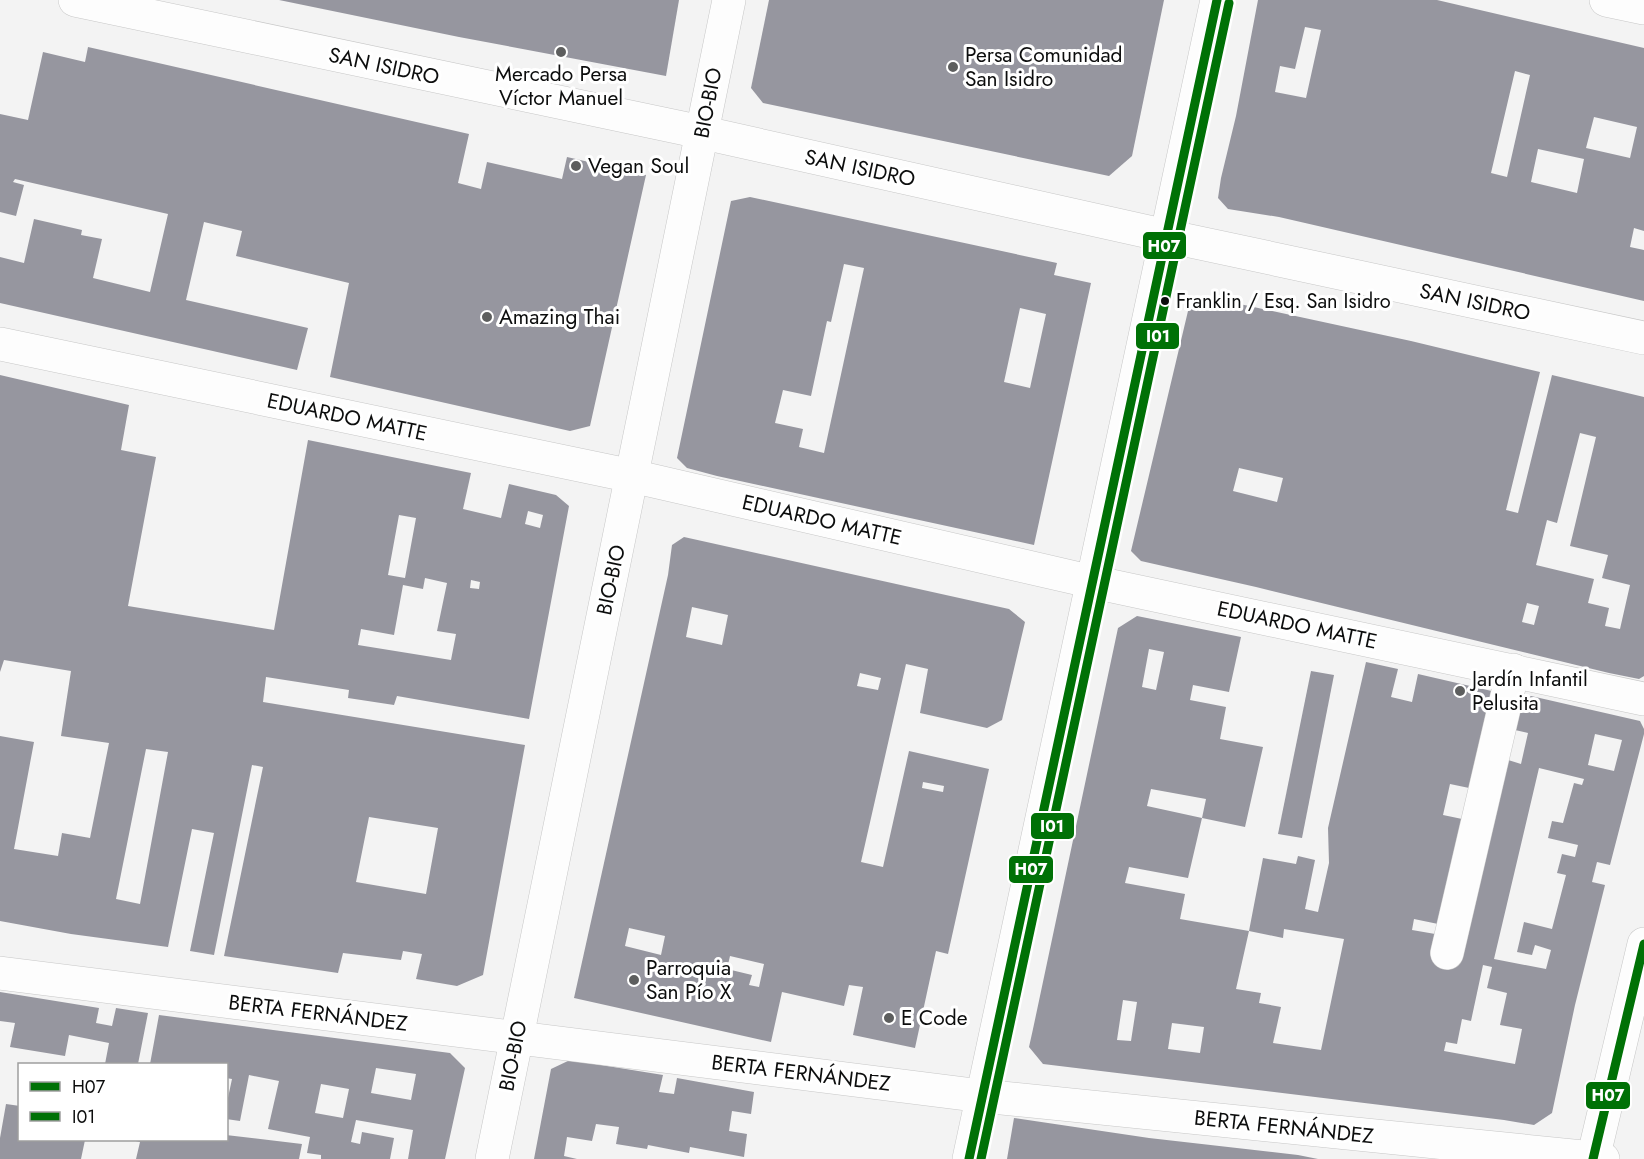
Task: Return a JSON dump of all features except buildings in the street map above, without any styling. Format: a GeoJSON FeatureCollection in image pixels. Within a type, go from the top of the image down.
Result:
{"type":"FeatureCollection","features":[{"type":"Feature","properties":{"kind":"street","name":"SAN ISIDRO"},"geometry":{"type":"LineString","coordinates":[[75,0],[702,133],[1644,338]]}},
{"type":"Feature","properties":{"kind":"street","name":"BIO-BIO"},"geometry":{"type":"LineString","coordinates":[[492,1159],[729,0]]}},
{"type":"Feature","properties":{"kind":"street"},"geometry":{"type":"LineString","coordinates":[[969,1159],[1217,0]]}},
{"type":"Feature","properties":{"kind":"street"},"geometry":{"type":"LineString","coordinates":[[1606,0],[1644,8]]}},
{"type":"Feature","properties":{"kind":"street","name":"EDUARDO MATTE"},"geometry":{"type":"LineString","coordinates":[[0,344],[632,476],[1093,582],[1644,699]]}},
{"type":"Feature","properties":{"kind":"street"},"geometry":{"type":"LineString","coordinates":[[1447,953],[1513,670]]}},
{"type":"Feature","properties":{"kind":"street"},"geometry":{"type":"LineString","coordinates":[[1597,1159],[1644,944]]}},
{"type":"Feature","properties":{"kind":"street","name":"BERTA FERNÁNDEZ"},"geometry":{"type":"LineString","coordinates":[[0,973],[982,1096],[1597,1159]]}},
{"type":"Feature","properties":{"kind":"transit line","name":"H07"},"geometry":{"type":"LineString","coordinates":[[969,1159],[1217,0]]}},
{"type":"Feature","properties":{"kind":"transit line","name":"I01"},"geometry":{"type":"LineString","coordinates":[[981,1159],[1229,3]]}},
{"type":"Feature","properties":{"kind":"transit line","name":"H07"},"geometry":{"type":"LineString","coordinates":[[1593,1159],[1644,944]]}},
{"type":"Feature","properties":{"kind":"place","name":"Mercado Persa Víctor Manuel"},"geometry":{"type":"Point","coordinates":[561,52]}},
{"type":"Feature","properties":{"kind":"place","name":"Persa Comunidad San Isidro"},"geometry":{"type":"Point","coordinates":[953,67]}},
{"type":"Feature","properties":{"kind":"place","name":"Vegan Soul"},"geometry":{"type":"Point","coordinates":[576,166]}},
{"type":"Feature","properties":{"kind":"place","name":"Franklin / Esq. San Isidro"},"geometry":{"type":"Point","coordinates":[1165,301]}},
{"type":"Feature","properties":{"kind":"place","name":"Amazing Thai"},"geometry":{"type":"Point","coordinates":[487,317]}},
{"type":"Feature","properties":{"kind":"place","name":"Jardín Infantil Pelusita"},"geometry":{"type":"Point","coordinates":[1460,691]}},
{"type":"Feature","properties":{"kind":"place","name":"Parroquia San Pío X"},"geometry":{"type":"Point","coordinates":[634,980]}},
{"type":"Feature","properties":{"kind":"place","name":"E Code"},"geometry":{"type":"Point","coordinates":[889,1018]}}]}
